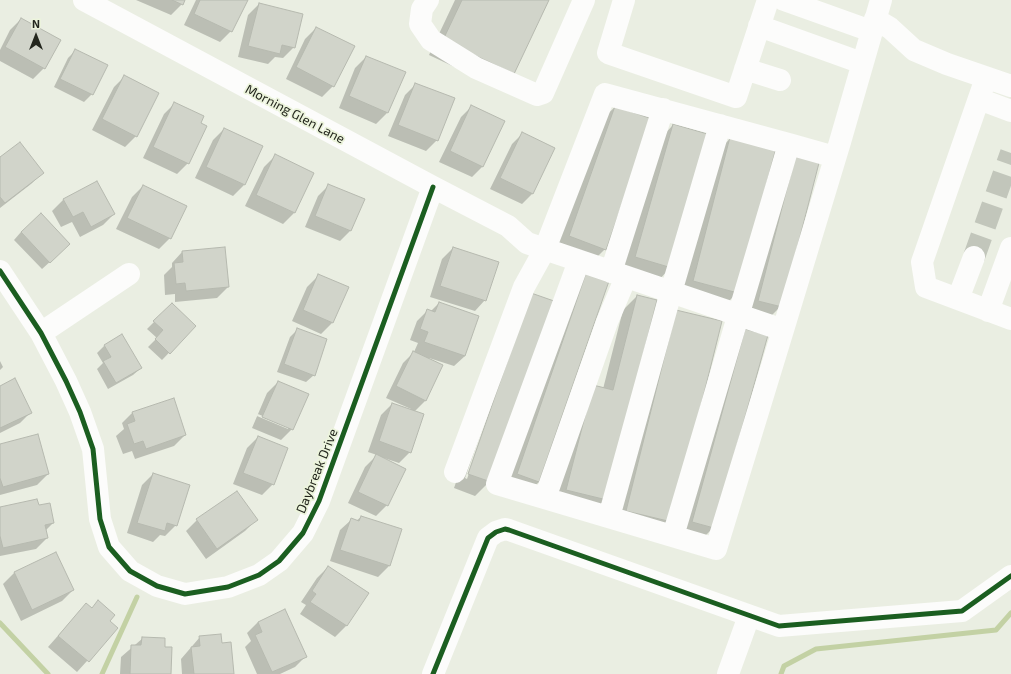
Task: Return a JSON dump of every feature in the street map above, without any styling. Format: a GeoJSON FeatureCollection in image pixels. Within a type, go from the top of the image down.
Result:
{"type":"FeatureCollection","features":[{"type":"Feature","properties":{"kind":"street","name":"Morning Glen Lane"},"geometry":{"type":"LineString","coordinates":[[84,0],[508,226],[527,243],[738,316],[783,330]]}},
{"type":"Feature","properties":{"kind":"street"},"geometry":{"type":"LineString","coordinates":[[428,0],[422,10],[420,24],[431,40],[476,68],[537,95],[543,93],[584,0]]}},
{"type":"Feature","properties":{"kind":"street"},"geometry":{"type":"LineString","coordinates":[[624,0],[608,53],[736,97],[768,0]]}},
{"type":"Feature","properties":{"kind":"street"},"geometry":{"type":"LineString","coordinates":[[784,0],[876,17],[914,50],[925,56],[1011,86]]}},
{"type":"Feature","properties":{"kind":"street"},"geometry":{"type":"LineString","coordinates":[[579,261],[497,484],[716,549],[876,17]]}},
{"type":"Feature","properties":{"kind":"street"},"geometry":{"type":"LineString","coordinates":[[759,26],[862,63]]}},
{"type":"Feature","properties":{"kind":"street"},"geometry":{"type":"LineString","coordinates":[[745,69],[780,80]]}},
{"type":"Feature","properties":{"kind":"street"},"geometry":{"type":"LineString","coordinates":[[986,78],[922,262],[926,287],[1011,319]]}},
{"type":"Feature","properties":{"kind":"street"},"geometry":{"type":"LineString","coordinates":[[455,472],[524,288],[545,249],[605,94],[835,157]]}},
{"type":"Feature","properties":{"kind":"street"},"geometry":{"type":"LineString","coordinates":[[979,99],[1011,111]]}},
{"type":"Feature","properties":{"kind":"street"},"geometry":{"type":"LineString","coordinates":[[545,498],[607,322],[663,109]]}},
{"type":"Feature","properties":{"kind":"street"},"geometry":{"type":"LineString","coordinates":[[608,517],[671,292],[720,125]]}},
{"type":"Feature","properties":{"kind":"street"},"geometry":{"type":"LineString","coordinates":[[673,536],[789,144]]}},
{"type":"Feature","properties":{"kind":"street","name":"Daybreak Drive"},"geometry":{"type":"LineString","coordinates":[[0,271],[41,333],[80,412],[93,450],[100,519],[109,546],[130,571],[157,586],[185,594],[228,588],[259,575],[274,565],[303,533],[322,494],[433,187]]}},
{"type":"Feature","properties":{"kind":"street"},"geometry":{"type":"LineString","coordinates":[[988,311],[1011,248]]}},
{"type":"Feature","properties":{"kind":"street"},"geometry":{"type":"LineString","coordinates":[[958,299],[974,257]]}},
{"type":"Feature","properties":{"kind":"street"},"geometry":{"type":"LineString","coordinates":[[41,333],[129,274]]}},
{"type":"Feature","properties":{"kind":"street"},"geometry":{"type":"LineString","coordinates":[[433,674],[488,538],[496,532],[505,530],[509,530],[779,626],[962,611],[1011,576]]}},
{"type":"Feature","properties":{"kind":"street"},"geometry":{"type":"LineString","coordinates":[[728,674],[749,616]]}},
{"type":"Feature","properties":{"kind":"building"},"geometry":{"type":"Polygon","coordinates":[[[172,0],[185,0],[183,5],[172,0]]]}},
{"type":"Feature","properties":{"kind":"building"},"geometry":{"type":"Polygon","coordinates":[[[200,0],[248,0],[232,32],[194,14],[200,0]]]}},
{"type":"Feature","properties":{"kind":"building"},"geometry":{"type":"Polygon","coordinates":[[[462,0],[549,0],[514,74],[443,40],[462,0]]]}},
{"type":"Feature","properties":{"kind":"building"},"geometry":{"type":"Polygon","coordinates":[[[259,3],[303,14],[295,48],[282,45],[280,54],[248,46],[259,3]]]}},
{"type":"Feature","properties":{"kind":"building"},"geometry":{"type":"Polygon","coordinates":[[[21,18],[61,40],[45,69],[5,47],[21,18]]]}},
{"type":"Feature","properties":{"kind":"building"},"geometry":{"type":"Polygon","coordinates":[[[316,27],[355,46],[334,87],[296,67],[316,27]]]}},
{"type":"Feature","properties":{"kind":"building"},"geometry":{"type":"Polygon","coordinates":[[[75,49],[108,65],[93,95],[60,79],[75,49]]]}},
{"type":"Feature","properties":{"kind":"building"},"geometry":{"type":"Polygon","coordinates":[[[366,56],[406,72],[388,113],[349,96],[366,56]]]}},
{"type":"Feature","properties":{"kind":"building"},"geometry":{"type":"Polygon","coordinates":[[[124,75],[159,93],[137,137],[102,119],[124,75]]]}},
{"type":"Feature","properties":{"kind":"building"},"geometry":{"type":"Polygon","coordinates":[[[415,83],[455,98],[438,141],[398,125],[415,83]]]}},
{"type":"Feature","properties":{"kind":"building"},"geometry":{"type":"Polygon","coordinates":[[[174,102],[204,116],[201,123],[207,126],[189,164],[153,147],[174,102]]]}},
{"type":"Feature","properties":{"kind":"building"},"geometry":{"type":"Polygon","coordinates":[[[471,105],[505,121],[483,167],[450,151],[471,105]]]}},
{"type":"Feature","properties":{"kind":"building"},"geometry":{"type":"Polygon","coordinates":[[[615,106],[652,119],[606,250],[569,236],[615,106]]]}},
{"type":"Feature","properties":{"kind":"building"},"geometry":{"type":"Polygon","coordinates":[[[673,124],[711,135],[672,268],[635,257],[673,124]]]}},
{"type":"Feature","properties":{"kind":"building"},"geometry":{"type":"Polygon","coordinates":[[[224,128],[263,146],[245,185],[206,167],[224,128]]]}},
{"type":"Feature","properties":{"kind":"building"},"geometry":{"type":"Polygon","coordinates":[[[522,132],[555,148],[533,194],[500,178],[522,132]]]}},
{"type":"Feature","properties":{"kind":"building"},"geometry":{"type":"Polygon","coordinates":[[[730,137],[776,148],[738,293],[693,281],[730,137]]]}},
{"type":"Feature","properties":{"kind":"building"},"geometry":{"type":"Polygon","coordinates":[[[20,142],[44,173],[5,203],[0,197],[0,157],[20,142]]]}},
{"type":"Feature","properties":{"kind":"building"},"geometry":{"type":"Polygon","coordinates":[[[796,153],[820,159],[782,307],[758,301],[796,153]]]}},
{"type":"Feature","properties":{"kind":"building"},"geometry":{"type":"Polygon","coordinates":[[[275,154],[314,173],[295,213],[256,195],[275,154]]]}},
{"type":"Feature","properties":{"kind":"building"},"geometry":{"type":"Polygon","coordinates":[[[97,181],[115,214],[91,227],[83,212],[73,217],[63,199],[97,181]]]}},
{"type":"Feature","properties":{"kind":"building"},"geometry":{"type":"Polygon","coordinates":[[[328,184],[365,199],[351,231],[315,216],[328,184]]]}},
{"type":"Feature","properties":{"kind":"building"},"geometry":{"type":"Polygon","coordinates":[[[143,185],[187,206],[171,239],[127,218],[143,185]]]}},
{"type":"Feature","properties":{"kind":"building"},"geometry":{"type":"Polygon","coordinates":[[[41,213],[70,244],[50,263],[21,232],[41,213]]]}},
{"type":"Feature","properties":{"kind":"building"},"geometry":{"type":"Polygon","coordinates":[[[225,247],[229,287],[186,291],[185,283],[176,284],[174,263],[183,262],[182,251],[225,247]]]}},
{"type":"Feature","properties":{"kind":"building"},"geometry":{"type":"Polygon","coordinates":[[[453,247],[499,262],[486,301],[440,286],[453,247]]]}},
{"type":"Feature","properties":{"kind":"building"},"geometry":{"type":"Polygon","coordinates":[[[586,273],[609,281],[539,482],[517,474],[586,273]]]}},
{"type":"Feature","properties":{"kind":"building"},"geometry":{"type":"Polygon","coordinates":[[[318,274],[349,287],[333,323],[303,310],[318,274]]]}},
{"type":"Feature","properties":{"kind":"building"},"geometry":{"type":"Polygon","coordinates":[[[531,293],[554,301],[491,482],[468,474],[531,293]]]}},
{"type":"Feature","properties":{"kind":"building"},"geometry":{"type":"Polygon","coordinates":[[[637,295],[657,300],[607,500],[566,490],[593,385],[613,390],[637,295]]]}},
{"type":"Feature","properties":{"kind":"building"},"geometry":{"type":"Polygon","coordinates":[[[439,302],[479,316],[465,356],[424,342],[428,332],[420,329],[427,309],[435,312],[439,302]]]}},
{"type":"Feature","properties":{"kind":"building"},"geometry":{"type":"Polygon","coordinates":[[[172,303],[196,326],[170,354],[155,339],[163,330],[153,321],[172,303]]]}},
{"type":"Feature","properties":{"kind":"building"},"geometry":{"type":"Polygon","coordinates":[[[676,310],[722,321],[672,522],[626,511],[676,310]]]}},
{"type":"Feature","properties":{"kind":"building"},"geometry":{"type":"Polygon","coordinates":[[[297,328],[327,339],[315,376],[284,364],[297,328]]]}},
{"type":"Feature","properties":{"kind":"building"},"geometry":{"type":"Polygon","coordinates":[[[745,329],[768,335],[714,528],[692,522],[745,329]]]}},
{"type":"Feature","properties":{"kind":"building"},"geometry":{"type":"Polygon","coordinates":[[[122,334],[142,368],[116,383],[103,361],[111,357],[104,345],[122,334]]]}},
{"type":"Feature","properties":{"kind":"building"},"geometry":{"type":"Polygon","coordinates":[[[413,351],[443,365],[426,401],[396,386],[413,351]]]}},
{"type":"Feature","properties":{"kind":"building"},"geometry":{"type":"Polygon","coordinates":[[[15,378],[32,413],[0,428],[0,386],[15,378]]]}},
{"type":"Feature","properties":{"kind":"building"},"geometry":{"type":"Polygon","coordinates":[[[278,381],[309,394],[293,430],[262,417],[278,381]]]}},
{"type":"Feature","properties":{"kind":"building"},"geometry":{"type":"Polygon","coordinates":[[[174,398],[186,435],[146,449],[143,441],[134,444],[127,424],[135,421],[132,412],[174,398]]]}},
{"type":"Feature","properties":{"kind":"building"},"geometry":{"type":"Polygon","coordinates":[[[392,403],[424,414],[411,453],[379,441],[392,403]]]}},
{"type":"Feature","properties":{"kind":"building"},"geometry":{"type":"Polygon","coordinates":[[[38,434],[49,474],[3,487],[0,478],[0,444],[38,434]]]}},
{"type":"Feature","properties":{"kind":"building"},"geometry":{"type":"Polygon","coordinates":[[[258,436],[288,448],[274,485],[243,473],[258,436]]]}},
{"type":"Feature","properties":{"kind":"building"},"geometry":{"type":"Polygon","coordinates":[[[376,454],[406,469],[388,506],[358,492],[376,454]]]}},
{"type":"Feature","properties":{"kind":"building"},"geometry":{"type":"Polygon","coordinates":[[[153,473],[190,485],[177,526],[167,523],[165,531],[137,523],[153,473]]]}},
{"type":"Feature","properties":{"kind":"building"},"geometry":{"type":"Polygon","coordinates":[[[237,491],[258,520],[217,549],[196,519],[237,491]]]}},
{"type":"Feature","properties":{"kind":"building"},"geometry":{"type":"Polygon","coordinates":[[[37,499],[39,505],[50,503],[54,523],[45,525],[48,538],[3,548],[0,536],[0,507],[37,499]]]}},
{"type":"Feature","properties":{"kind":"building"},"geometry":{"type":"Polygon","coordinates":[[[361,516],[402,529],[390,566],[340,550],[351,518],[359,521],[361,516]]]}},
{"type":"Feature","properties":{"kind":"building"},"geometry":{"type":"Polygon","coordinates":[[[56,552],[74,590],[32,610],[14,572],[56,552]]]}},
{"type":"Feature","properties":{"kind":"building"},"geometry":{"type":"Polygon","coordinates":[[[328,566],[369,593],[347,626],[310,602],[316,594],[312,591],[328,566]]]}},
{"type":"Feature","properties":{"kind":"building"},"geometry":{"type":"Polygon","coordinates":[[[98,600],[115,615],[110,621],[118,628],[89,662],[58,636],[86,603],[92,608],[98,600]]]}},
{"type":"Feature","properties":{"kind":"building"},"geometry":{"type":"Polygon","coordinates":[[[285,609],[307,657],[272,672],[255,635],[262,632],[258,622],[285,609]]]}},
{"type":"Feature","properties":{"kind":"building"},"geometry":{"type":"Polygon","coordinates":[[[221,634],[222,643],[231,642],[234,674],[194,674],[191,647],[200,646],[199,636],[221,634]]]}},
{"type":"Feature","properties":{"kind":"building"},"geometry":{"type":"Polygon","coordinates":[[[142,637],[165,638],[165,647],[172,647],[171,674],[130,674],[131,645],[141,645],[142,637]]]}},
{"type":"Feature","properties":{"kind":"waterway"},"geometry":{"type":"LineString","coordinates":[[102,674],[137,597]]}},
{"type":"Feature","properties":{"kind":"waterway"},"geometry":{"type":"LineString","coordinates":[[781,674],[784,666],[816,649],[996,630],[1011,613]]}},
{"type":"Feature","properties":{"kind":"waterway"},"geometry":{"type":"LineString","coordinates":[[0,623],[48,674]]}},
{"type":"Feature","properties":{"kind":"tunnel"},"geometry":{"type":"LineString","coordinates":[[974,257],[1011,153]]}},
{"type":"Feature","properties":{"kind":"cycle path"},"geometry":{"type":"LineString","coordinates":[[0,271],[41,333],[80,412],[93,449],[100,519],[109,547],[130,571],[157,586],[185,594],[228,587],[259,575],[279,561],[303,533],[319,501],[433,187]]}},
{"type":"Feature","properties":{"kind":"cycle path"},"geometry":{"type":"LineString","coordinates":[[433,674],[488,538],[496,532],[505,529],[779,626],[962,611],[1011,576]]}}]}
